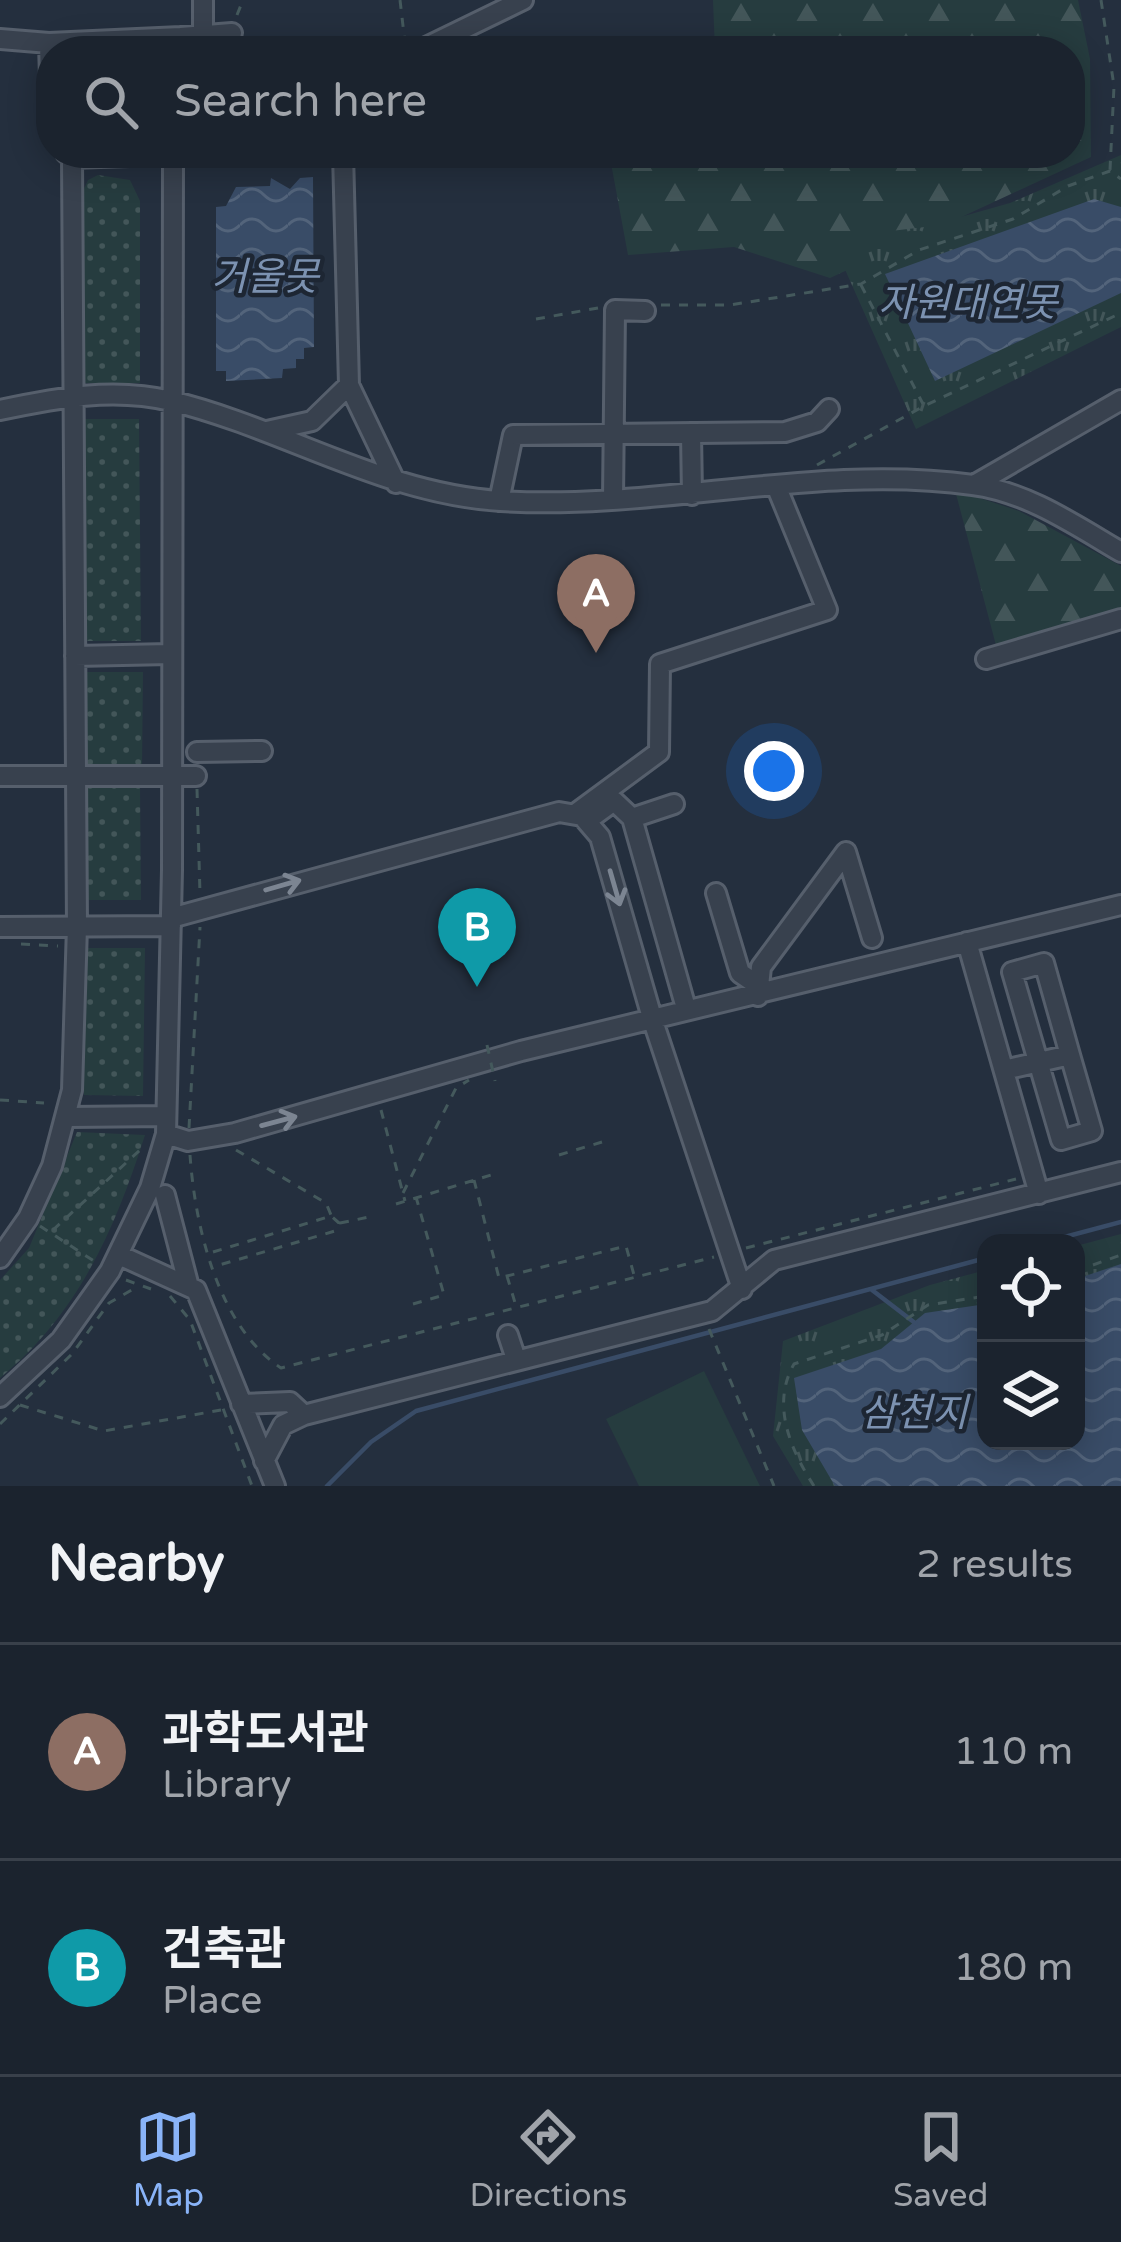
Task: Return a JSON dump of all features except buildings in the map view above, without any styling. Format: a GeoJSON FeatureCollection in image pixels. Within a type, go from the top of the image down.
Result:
{"type":"FeatureCollection","features":[{"type":"Feature","properties":{"kind":"street"},"geometry":{"type":"LineString","coordinates":[[203,0],[202,36],[232,33]]}},
{"type":"Feature","properties":{"kind":"street"},"geometry":{"type":"LineString","coordinates":[[449,36],[523,0]]}},
{"type":"Feature","properties":{"kind":"street"},"geometry":{"type":"LineString","coordinates":[[0,39],[36,42]]}},
{"type":"Feature","properties":{"kind":"street"},"geometry":{"type":"LineString","coordinates":[[0,1258],[28,1218],[69,1117],[77,926],[69,168]]}},
{"type":"Feature","properties":{"kind":"street"},"geometry":{"type":"LineString","coordinates":[[0,1397],[62,1340],[115,1263],[150,1188],[166,1125],[171,922],[171,168]]}},
{"type":"Feature","properties":{"kind":"street"},"geometry":{"type":"LineString","coordinates":[[344,168],[349,385],[396,483]]}},
{"type":"Feature","properties":{"kind":"street"},"geometry":{"type":"LineString","coordinates":[[613,499],[615,310],[648,308]]}},
{"type":"Feature","properties":{"kind":"street"},"geometry":{"type":"LineString","coordinates":[[263,431],[311,421],[349,385]]}},
{"type":"Feature","properties":{"kind":"street"},"geometry":{"type":"LineString","coordinates":[[0,410],[72,395],[173,401],[396,483],[499,501],[692,495],[866,481],[974,484],[1035,504],[1121,552]]}},
{"type":"Feature","properties":{"kind":"street"},"geometry":{"type":"LineString","coordinates":[[974,484],[1121,400]]}},
{"type":"Feature","properties":{"kind":"street"},"geometry":{"type":"LineString","coordinates":[[499,501],[513,435],[803,429],[829,409]]}},
{"type":"Feature","properties":{"kind":"street"},"geometry":{"type":"LineString","coordinates":[[691,433],[692,495]]}},
{"type":"Feature","properties":{"kind":"street"},"geometry":{"type":"LineString","coordinates":[[581,817],[658,752],[660,664],[827,610],[777,488]]}},
{"type":"Feature","properties":{"kind":"street"},"geometry":{"type":"LineString","coordinates":[[986,659],[1121,619]]}},
{"type":"Feature","properties":{"kind":"street"},"geometry":{"type":"LineString","coordinates":[[75,656],[170,654]]}},
{"type":"Feature","properties":{"kind":"street"},"geometry":{"type":"LineString","coordinates":[[197,752],[262,751]]}},
{"type":"Feature","properties":{"kind":"street"},"geometry":{"type":"LineString","coordinates":[[0,776],[196,776]]}},
{"type":"Feature","properties":{"kind":"street"},"geometry":{"type":"LineString","coordinates":[[581,817],[614,801],[632,818],[684,1001]]}},
{"type":"Feature","properties":{"kind":"street"},"geometry":{"type":"LineString","coordinates":[[632,818],[674,804]]}},
{"type":"Feature","properties":{"kind":"street"},"geometry":{"type":"LineString","coordinates":[[3,935],[171,922],[385,856],[559,812],[581,817],[600,837],[653,1021],[742,1289]]}},
{"type":"Feature","properties":{"kind":"street"},"geometry":{"type":"LineString","coordinates":[[757,990],[761,967],[846,852],[872,938]]}},
{"type":"Feature","properties":{"kind":"street"},"geometry":{"type":"LineString","coordinates":[[716,893],[740,973],[757,990]]}},
{"type":"Feature","properties":{"kind":"street"},"geometry":{"type":"LineString","coordinates":[[69,1117],[166,1125],[188,1142],[322,1110],[521,1051],[653,1021],[757,990],[1121,905]]}},
{"type":"Feature","properties":{"kind":"street"},"geometry":{"type":"LineString","coordinates":[[967,942],[1039,1194]]}},
{"type":"Feature","properties":{"kind":"street"},"geometry":{"type":"LineString","coordinates":[[1044,963],[1070,1054],[1092,1131],[1060,1140],[1012,972],[1044,963]]}},
{"type":"Feature","properties":{"kind":"street"},"geometry":{"type":"LineString","coordinates":[[1004,1070],[1070,1054]]}},
{"type":"Feature","properties":{"kind":"street"},"geometry":{"type":"LineString","coordinates":[[264,1461],[283,1425],[304,1415],[712,1311],[775,1260],[1121,1172]]}},
{"type":"Feature","properties":{"kind":"street"},"geometry":{"type":"LineString","coordinates":[[165,1196],[188,1283],[213,1322],[232,1407],[274,1486]]}},
{"type":"Feature","properties":{"kind":"street"},"geometry":{"type":"LineString","coordinates":[[115,1263],[188,1283]]}},
{"type":"Feature","properties":{"kind":"street"},"geometry":{"type":"LineString","coordinates":[[508,1335],[516,1359]]}},
{"type":"Feature","properties":{"kind":"street"},"geometry":{"type":"LineString","coordinates":[[232,1407],[290,1402],[304,1415]]}},
{"type":"Feature","properties":{"kind":"path"},"geometry":{"type":"LineString","coordinates":[[232,33],[243,0]]}},
{"type":"Feature","properties":{"kind":"path"},"geometry":{"type":"LineString","coordinates":[[400,0],[405,36]]}},
{"type":"Feature","properties":{"kind":"path"},"geometry":{"type":"LineString","coordinates":[[1101,0],[1114,86],[1110,171]]}},
{"type":"Feature","properties":{"kind":"path"},"geometry":{"type":"LineString","coordinates":[[1110,171],[1121,179]]}},
{"type":"Feature","properties":{"kind":"path"},"geometry":{"type":"LineString","coordinates":[[648,308],[730,305],[861,284],[919,250],[1012,219],[1068,186],[1110,171]]}},
{"type":"Feature","properties":{"kind":"path"},"geometry":{"type":"LineString","coordinates":[[861,284],[924,406]]}},
{"type":"Feature","properties":{"kind":"path"},"geometry":{"type":"LineString","coordinates":[[536,320],[610,305]]}},
{"type":"Feature","properties":{"kind":"path"},"geometry":{"type":"LineString","coordinates":[[814,467],[924,406],[1121,313]]}},
{"type":"Feature","properties":{"kind":"path"},"geometry":{"type":"LineString","coordinates":[[196,776],[201,909],[188,1142],[210,1252],[228,1309],[257,1352],[281,1368],[1034,1174]]}},
{"type":"Feature","properties":{"kind":"path"},"geometry":{"type":"LineString","coordinates":[[3,935],[58,946]]}},
{"type":"Feature","properties":{"kind":"path"},"geometry":{"type":"LineString","coordinates":[[487,1046],[496,1082]]}},
{"type":"Feature","properties":{"kind":"path"},"geometry":{"type":"LineString","coordinates":[[403,1193],[456,1088],[470,1084],[469,1078]]}},
{"type":"Feature","properties":{"kind":"path"},"geometry":{"type":"LineString","coordinates":[[0,1100],[44,1103]]}},
{"type":"Feature","properties":{"kind":"path"},"geometry":{"type":"LineString","coordinates":[[378,1101],[406,1201]]}},
{"type":"Feature","properties":{"kind":"path"},"geometry":{"type":"LineString","coordinates":[[221,1142],[326,1203],[339,1223]]}},
{"type":"Feature","properties":{"kind":"path"},"geometry":{"type":"LineString","coordinates":[[559,1155],[602,1142]]}},
{"type":"Feature","properties":{"kind":"path"},"geometry":{"type":"LineString","coordinates":[[50,1232],[98,1194],[140,1150]]}},
{"type":"Feature","properties":{"kind":"path"},"geometry":{"type":"LineString","coordinates":[[396,1204],[491,1175]]}},
{"type":"Feature","properties":{"kind":"path"},"geometry":{"type":"LineString","coordinates":[[474,1180],[499,1278],[626,1246],[634,1277]]}},
{"type":"Feature","properties":{"kind":"path"},"geometry":{"type":"LineString","coordinates":[[413,1304],[444,1295],[416,1197]]}},
{"type":"Feature","properties":{"kind":"path"},"geometry":{"type":"LineString","coordinates":[[210,1252],[331,1216]]}},
{"type":"Feature","properties":{"kind":"path"},"geometry":{"type":"LineString","coordinates":[[339,1223],[374,1216]]}},
{"type":"Feature","properties":{"kind":"path"},"geometry":{"type":"LineString","coordinates":[[28,1218],[115,1263],[138,1286],[166,1292],[190,1320],[232,1407],[252,1486]]}},
{"type":"Feature","properties":{"kind":"path"},"geometry":{"type":"LineString","coordinates":[[214,1266],[335,1231],[339,1223]]}},
{"type":"Feature","properties":{"kind":"path"},"geometry":{"type":"LineString","coordinates":[[1085,1268],[1121,1256]]}},
{"type":"Feature","properties":{"kind":"path"},"geometry":{"type":"LineString","coordinates":[[507,1276],[516,1307]]}},
{"type":"Feature","properties":{"kind":"path"},"geometry":{"type":"LineString","coordinates":[[814,1486],[799,1462],[783,1415],[782,1385],[794,1364],[894,1328],[918,1311],[956,1297],[977,1296]]}},
{"type":"Feature","properties":{"kind":"path"},"geometry":{"type":"LineString","coordinates":[[707,1322],[774,1486]]}},
{"type":"Feature","properties":{"kind":"path"},"geometry":{"type":"LineString","coordinates":[[20,1405],[104,1432],[232,1407]]}},
{"type":"Feature","properties":{"kind":"green space"},"geometry":{"type":"Polygon","coordinates":[[[713,0],[1078,0],[1090,59],[1091,157],[1085,160],[1085,36],[714,36],[713,0]]]}},
{"type":"Feature","properties":{"kind":"green space"},"geometry":{"type":"Polygon","coordinates":[[[1121,155],[1121,327],[916,429],[831,238],[925,227],[1010,203],[1121,155]]]}},
{"type":"Feature","properties":{"kind":"green space"},"geometry":{"type":"Polygon","coordinates":[[[612,168],[1067,168],[830,278],[734,247],[628,255],[612,168]]]}},
{"type":"Feature","properties":{"kind":"green space"},"geometry":{"type":"Polygon","coordinates":[[[98,175],[130,180],[140,201],[140,383],[80,383],[78,202],[88,180],[98,175]]]}},
{"type":"Feature","properties":{"kind":"green space"},"geometry":{"type":"Polygon","coordinates":[[[79,419],[139,419],[141,641],[80,641],[79,419]]]}},
{"type":"Feature","properties":{"kind":"green space"},"geometry":{"type":"Polygon","coordinates":[[[955,490],[1019,511],[1121,566],[1121,613],[997,649],[955,490]]]}},
{"type":"Feature","properties":{"kind":"green space"},"geometry":{"type":"Polygon","coordinates":[[[82,672],[143,672],[142,767],[82,768],[82,672]]]}},
{"type":"Feature","properties":{"kind":"green space"},"geometry":{"type":"Polygon","coordinates":[[[81,785],[140,785],[141,900],[81,900],[81,785]]]}},
{"type":"Feature","properties":{"kind":"green space"},"geometry":{"type":"Polygon","coordinates":[[[85,948],[145,948],[143,1096],[84,1095],[85,948]]]}},
{"type":"Feature","properties":{"kind":"green space"},"geometry":{"type":"Polygon","coordinates":[[[77,1132],[145,1135],[91,1267],[52,1326],[0,1378],[0,1280],[29,1248],[77,1132]]]}},
{"type":"Feature","properties":{"kind":"green space","name":"삼천지"},"geometry":{"type":"Polygon","coordinates":[[[1121,1234],[1121,1486],[803,1486],[773,1436],[783,1341],[930,1285],[977,1272],[977,1450],[1085,1450],[1085,1244],[1121,1234]]]}},
{"type":"Feature","properties":{"kind":"green space"},"geometry":{"type":"Polygon","coordinates":[[[704,1371],[760,1486],[639,1486],[606,1419],[704,1371]]]}},
{"type":"Feature","properties":{"kind":"water","name":"거울못"},"geometry":{"type":"Polygon","coordinates":[[[313,177],[314,347],[304,348],[304,359],[296,359],[296,368],[283,369],[282,378],[226,381],[226,371],[216,371],[216,207],[226,206],[236,187],[270,186],[271,178],[290,189],[300,178],[313,177]]]}},
{"type":"Feature","properties":{"kind":"water","name":"자원대연못"},"geometry":{"type":"Polygon","coordinates":[[[1094,199],[1121,207],[1121,293],[935,381],[885,274],[1094,199]]]}},
{"type":"Feature","properties":{"kind":"water","name":"삼천지"},"geometry":{"type":"Polygon","coordinates":[[[1121,1264],[1121,1486],[835,1486],[802,1430],[794,1378],[881,1349],[925,1313],[977,1305],[977,1450],[1085,1450],[1085,1276],[1121,1264]]]}},
{"type":"Feature","properties":{"kind":"waterway"},"geometry":{"type":"LineString","coordinates":[[1076,1234],[1121,1222]]}},
{"type":"Feature","properties":{"kind":"waterway"},"geometry":{"type":"LineString","coordinates":[[327,1486],[371,1442],[416,1411],[977,1260]]}},
{"type":"Feature","properties":{"kind":"waterway"},"geometry":{"type":"LineString","coordinates":[[872,1290],[915,1323]]}},
{"type":"Feature","properties":{"kind":"place","name":"과학도서관"},"geometry":{"type":"Point","coordinates":[596,653]}},
{"type":"Feature","properties":{"kind":"place","name":"건축관"},"geometry":{"type":"Point","coordinates":[477,987]}}]}
